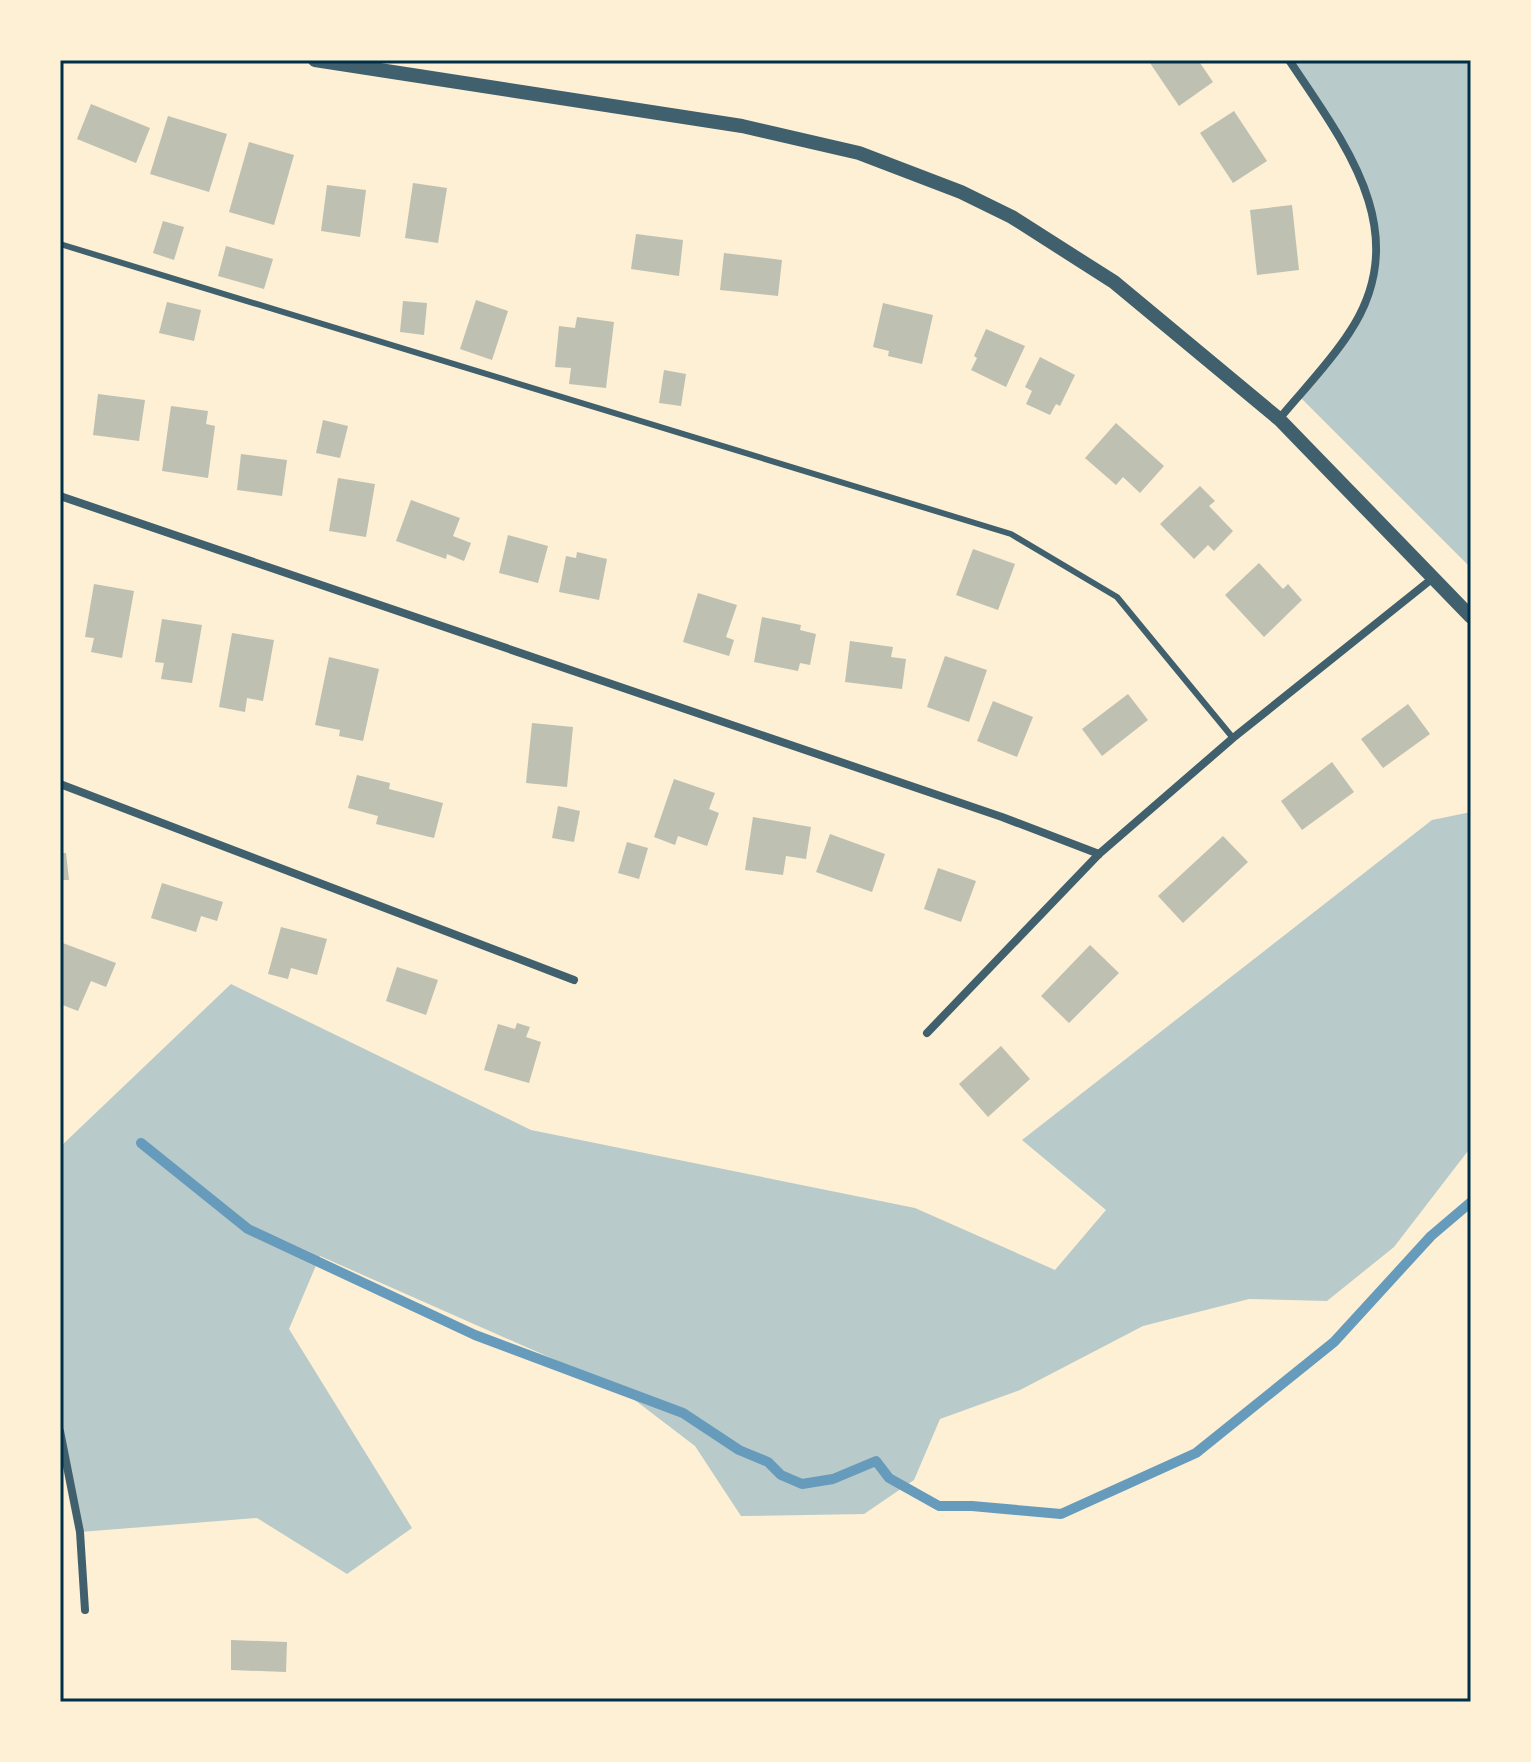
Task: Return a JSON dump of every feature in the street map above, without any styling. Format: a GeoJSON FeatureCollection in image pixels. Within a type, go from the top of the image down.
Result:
{"type":"FeatureCollection","features":[{"type":"Feature","properties":{"kind":"street"},"geometry":{"type":"LineString","coordinates":[[315,60],[742,126],[859,153],[961,192],[1012,217],[1114,282],[1279,419],[1471,617]]}},
{"type":"Feature","properties":{"kind":"street"},"geometry":{"type":"LineString","coordinates":[[1279,419],[1349,333],[1371,292],[1377,257],[1375,224],[1368,193],[1357,167],[1289,60]]}},
{"type":"Feature","properties":{"kind":"street"},"geometry":{"type":"LineString","coordinates":[[60,496],[1002,817],[1099,854]]}},
{"type":"Feature","properties":{"kind":"street"},"geometry":{"type":"LineString","coordinates":[[927,1033],[1099,854],[1233,738],[1433,578]]}},
{"type":"Feature","properties":{"kind":"street"},"geometry":{"type":"LineString","coordinates":[[60,784],[574,980]]}},
{"type":"Feature","properties":{"kind":"street"},"geometry":{"type":"LineString","coordinates":[[60,1431],[80,1532],[85,1610]]}},
{"type":"Feature","properties":{"kind":"lane"},"geometry":{"type":"LineString","coordinates":[[60,244],[1011,534],[1117,597],[1233,738]]}},
{"type":"Feature","properties":{"kind":"shaded area"},"geometry":{"type":"Polygon","coordinates":[[[1289,60],[1471,60],[1471,568],[1299,396],[1349,333],[1371,292],[1377,257],[1368,193],[1289,60]]]}},
{"type":"Feature","properties":{"kind":"shaded area"},"geometry":{"type":"Polygon","coordinates":[[[1471,812],[1471,1147],[1394,1247],[1327,1301],[1249,1299],[1143,1326],[1020,1390],[940,1419],[914,1480],[864,1514],[741,1516],[695,1446],[619,1388],[320,1256],[289,1329],[412,1528],[347,1574],[257,1518],[80,1532],[60,1431],[60,1147],[231,984],[531,1130],[915,1208],[1055,1270],[1106,1210],[1022,1140],[1432,820],[1471,812]]]}},
{"type":"Feature","properties":{"kind":"building"},"geometry":{"type":"Polygon","coordinates":[[[1148,60],[1198,60],[1213,82],[1179,106],[1148,60]]]}},
{"type":"Feature","properties":{"kind":"building"},"geometry":{"type":"Polygon","coordinates":[[[91,104],[150,128],[136,163],[77,139],[91,104]]]}},
{"type":"Feature","properties":{"kind":"building"},"geometry":{"type":"Polygon","coordinates":[[[1234,111],[1267,161],[1233,183],[1200,133],[1234,111]]]}},
{"type":"Feature","properties":{"kind":"building"},"geometry":{"type":"Polygon","coordinates":[[[168,116],[227,134],[209,192],[150,174],[168,116]]]}},
{"type":"Feature","properties":{"kind":"building"},"geometry":{"type":"Polygon","coordinates":[[[249,142],[294,155],[274,225],[229,212],[249,142]]]}},
{"type":"Feature","properties":{"kind":"building"},"geometry":{"type":"Polygon","coordinates":[[[413,183],[447,188],[438,243],[405,238],[413,183]]]}},
{"type":"Feature","properties":{"kind":"building"},"geometry":{"type":"Polygon","coordinates":[[[327,185],[366,190],[360,237],[321,231],[327,185]]]}},
{"type":"Feature","properties":{"kind":"building"},"geometry":{"type":"Polygon","coordinates":[[[1292,205],[1299,270],[1257,275],[1250,210],[1292,205]]]}},
{"type":"Feature","properties":{"kind":"building"},"geometry":{"type":"Polygon","coordinates":[[[163,221],[184,227],[174,260],[153,253],[163,221]]]}},
{"type":"Feature","properties":{"kind":"building"},"geometry":{"type":"Polygon","coordinates":[[[636,234],[683,240],[679,276],[631,269],[636,234]]]}},
{"type":"Feature","properties":{"kind":"building"},"geometry":{"type":"Polygon","coordinates":[[[226,246],[273,259],[264,289],[218,276],[226,246]]]}},
{"type":"Feature","properties":{"kind":"building"},"geometry":{"type":"Polygon","coordinates":[[[724,253],[782,260],[778,296],[720,290],[724,253]]]}},
{"type":"Feature","properties":{"kind":"building"},"geometry":{"type":"Polygon","coordinates":[[[476,300],[508,311],[492,360],[460,349],[476,300]]]}},
{"type":"Feature","properties":{"kind":"building"},"geometry":{"type":"Polygon","coordinates":[[[403,301],[427,303],[424,335],[400,332],[403,301]]]}},
{"type":"Feature","properties":{"kind":"building"},"geometry":{"type":"Polygon","coordinates":[[[167,302],[201,310],[194,341],[159,333],[167,302]]]}},
{"type":"Feature","properties":{"kind":"building"},"geometry":{"type":"Polygon","coordinates":[[[883,303],[933,315],[922,364],[888,356],[889,351],[873,347],[883,303]]]}},
{"type":"Feature","properties":{"kind":"building"},"geometry":{"type":"Polygon","coordinates":[[[577,317],[614,322],[606,388],[569,384],[571,368],[555,367],[559,326],[575,328],[577,317]]]}},
{"type":"Feature","properties":{"kind":"building"},"geometry":{"type":"Polygon","coordinates":[[[986,329],[1025,346],[1006,387],[971,370],[986,329]]]}},
{"type":"Feature","properties":{"kind":"building"},"geometry":{"type":"Polygon","coordinates":[[[1040,357],[1075,375],[1060,406],[1056,404],[1050,415],[1026,404],[1032,391],[1025,387],[1040,357]]]}},
{"type":"Feature","properties":{"kind":"building"},"geometry":{"type":"Polygon","coordinates":[[[664,370],[686,374],[681,406],[659,403],[664,370]]]}},
{"type":"Feature","properties":{"kind":"building"},"geometry":{"type":"Polygon","coordinates":[[[98,394],[145,400],[139,441],[93,435],[98,394]]]}},
{"type":"Feature","properties":{"kind":"building"},"geometry":{"type":"Polygon","coordinates":[[[171,406],[208,411],[206,424],[215,426],[208,478],[162,471],[171,406]]]}},
{"type":"Feature","properties":{"kind":"building"},"geometry":{"type":"Polygon","coordinates":[[[323,420],[348,426],[340,458],[316,453],[323,420]]]}},
{"type":"Feature","properties":{"kind":"building"},"geometry":{"type":"Polygon","coordinates":[[[1116,423],[1164,466],[1140,493],[1123,477],[1116,485],[1085,458],[1116,423]]]}},
{"type":"Feature","properties":{"kind":"building"},"geometry":{"type":"Polygon","coordinates":[[[241,454],[287,460],[282,496],[237,490],[241,454]]]}},
{"type":"Feature","properties":{"kind":"building"},"geometry":{"type":"Polygon","coordinates":[[[338,478],[375,484],[366,537],[329,531],[338,478]]]}},
{"type":"Feature","properties":{"kind":"building"},"geometry":{"type":"Polygon","coordinates":[[[1200,486],[1215,501],[1209,506],[1233,531],[1214,551],[1208,545],[1194,559],[1160,524],[1200,486]]]}},
{"type":"Feature","properties":{"kind":"building"},"geometry":{"type":"Polygon","coordinates":[[[411,500],[460,518],[453,536],[471,543],[464,561],[447,554],[446,559],[396,541],[411,500]]]}},
{"type":"Feature","properties":{"kind":"building"},"geometry":{"type":"Polygon","coordinates":[[[508,535],[548,546],[538,583],[499,573],[508,535]]]}},
{"type":"Feature","properties":{"kind":"building"},"geometry":{"type":"Polygon","coordinates":[[[973,549],[1015,564],[998,610],[956,595],[973,549]]]}},
{"type":"Feature","properties":{"kind":"building"},"geometry":{"type":"Polygon","coordinates":[[[577,552],[607,559],[599,600],[559,592],[566,556],[576,558],[577,552]]]}},
{"type":"Feature","properties":{"kind":"building"},"geometry":{"type":"Polygon","coordinates":[[[1259,563],[1283,589],[1288,584],[1302,600],[1264,637],[1225,595],[1259,563]]]}},
{"type":"Feature","properties":{"kind":"building"},"geometry":{"type":"Polygon","coordinates":[[[94,584],[134,591],[122,658],[91,652],[94,638],[85,637],[94,584]]]}},
{"type":"Feature","properties":{"kind":"building"},"geometry":{"type":"Polygon","coordinates":[[[698,593],[737,605],[726,637],[734,640],[729,656],[683,642],[698,593]]]}},
{"type":"Feature","properties":{"kind":"building"},"geometry":{"type":"Polygon","coordinates":[[[762,617],[801,625],[800,630],[816,634],[810,665],[800,663],[798,671],[754,662],[762,617]]]}},
{"type":"Feature","properties":{"kind":"building"},"geometry":{"type":"Polygon","coordinates":[[[162,619],[202,625],[192,683],[161,679],[164,663],[155,662],[162,619]]]}},
{"type":"Feature","properties":{"kind":"building"},"geometry":{"type":"Polygon","coordinates":[[[232,633],[274,640],[263,701],[247,698],[245,712],[219,707],[232,633]]]}},
{"type":"Feature","properties":{"kind":"building"},"geometry":{"type":"Polygon","coordinates":[[[850,641],[893,647],[891,657],[906,659],[902,689],[845,682],[850,641]]]}},
{"type":"Feature","properties":{"kind":"building"},"geometry":{"type":"Polygon","coordinates":[[[945,656],[987,670],[969,722],[927,707],[945,656]]]}},
{"type":"Feature","properties":{"kind":"building"},"geometry":{"type":"Polygon","coordinates":[[[329,657],[379,669],[363,741],[339,736],[340,730],[315,725],[329,657]]]}},
{"type":"Feature","properties":{"kind":"building"},"geometry":{"type":"Polygon","coordinates":[[[1128,694],[1148,720],[1102,756],[1082,729],[1128,694]]]}},
{"type":"Feature","properties":{"kind":"building"},"geometry":{"type":"Polygon","coordinates":[[[993,701],[1033,717],[1017,757],[977,741],[993,701]]]}},
{"type":"Feature","properties":{"kind":"building"},"geometry":{"type":"Polygon","coordinates":[[[1408,704],[1430,734],[1383,768],[1361,739],[1408,704]]]}},
{"type":"Feature","properties":{"kind":"building"},"geometry":{"type":"Polygon","coordinates":[[[532,723],[573,727],[567,787],[526,783],[532,723]]]}},
{"type":"Feature","properties":{"kind":"building"},"geometry":{"type":"Polygon","coordinates":[[[1332,762],[1354,792],[1302,830],[1281,801],[1332,762]]]}},
{"type":"Feature","properties":{"kind":"building"},"geometry":{"type":"Polygon","coordinates":[[[357,775],[390,783],[389,789],[443,803],[434,838],[376,824],[378,816],[348,808],[357,775]]]}},
{"type":"Feature","properties":{"kind":"building"},"geometry":{"type":"Polygon","coordinates":[[[674,779],[715,793],[709,809],[719,813],[707,846],[678,836],[675,845],[654,837],[674,779]]]}},
{"type":"Feature","properties":{"kind":"building"},"geometry":{"type":"Polygon","coordinates":[[[558,806],[580,811],[574,842],[552,838],[558,806]]]}},
{"type":"Feature","properties":{"kind":"building"},"geometry":{"type":"Polygon","coordinates":[[[753,817],[811,827],[806,859],[786,856],[783,875],[745,870],[753,817]]]}},
{"type":"Feature","properties":{"kind":"building"},"geometry":{"type":"Polygon","coordinates":[[[830,834],[885,854],[872,892],[816,872],[830,834]]]}},
{"type":"Feature","properties":{"kind":"building"},"geometry":{"type":"Polygon","coordinates":[[[1223,836],[1248,862],[1183,923],[1158,896],[1223,836]]]}},
{"type":"Feature","properties":{"kind":"building"},"geometry":{"type":"Polygon","coordinates":[[[627,842],[648,848],[639,879],[618,873],[627,842]]]}},
{"type":"Feature","properties":{"kind":"building"},"geometry":{"type":"Polygon","coordinates":[[[60,853],[66,853],[69,880],[60,880],[60,853]]]}},
{"type":"Feature","properties":{"kind":"building"},"geometry":{"type":"Polygon","coordinates":[[[938,868],[976,881],[961,922],[924,909],[938,868]]]}},
{"type":"Feature","properties":{"kind":"building"},"geometry":{"type":"Polygon","coordinates":[[[162,883],[223,902],[217,921],[201,916],[196,932],[151,918],[162,883]]]}},
{"type":"Feature","properties":{"kind":"building"},"geometry":{"type":"Polygon","coordinates":[[[281,927],[327,939],[317,975],[291,968],[288,979],[268,974],[281,927]]]}},
{"type":"Feature","properties":{"kind":"building"},"geometry":{"type":"Polygon","coordinates":[[[60,942],[116,963],[106,987],[91,981],[78,1011],[60,1004],[60,942]]]}},
{"type":"Feature","properties":{"kind":"building"},"geometry":{"type":"Polygon","coordinates":[[[1090,945],[1119,973],[1069,1023],[1041,996],[1090,945]]]}},
{"type":"Feature","properties":{"kind":"building"},"geometry":{"type":"Polygon","coordinates":[[[397,967],[438,980],[426,1015],[386,1001],[397,967]]]}},
{"type":"Feature","properties":{"kind":"building"},"geometry":{"type":"Polygon","coordinates":[[[517,1023],[530,1027],[526,1037],[541,1042],[529,1083],[484,1070],[498,1024],[515,1029],[517,1023]]]}},
{"type":"Feature","properties":{"kind":"building"},"geometry":{"type":"Polygon","coordinates":[[[1001,1046],[1030,1079],[988,1117],[959,1084],[1001,1046]]]}},
{"type":"Feature","properties":{"kind":"building"},"geometry":{"type":"Polygon","coordinates":[[[231,1640],[287,1642],[286,1672],[231,1670],[231,1640]]]}},
{"type":"Feature","properties":{"kind":"waterway"},"geometry":{"type":"LineString","coordinates":[[141,1143],[248,1229],[475,1335],[683,1413],[739,1450],[768,1462],[781,1475],[802,1484],[833,1479],[876,1461],[889,1478],[939,1506],[1061,1514],[1196,1453],[1334,1342],[1431,1236],[1471,1202]]}}]}
